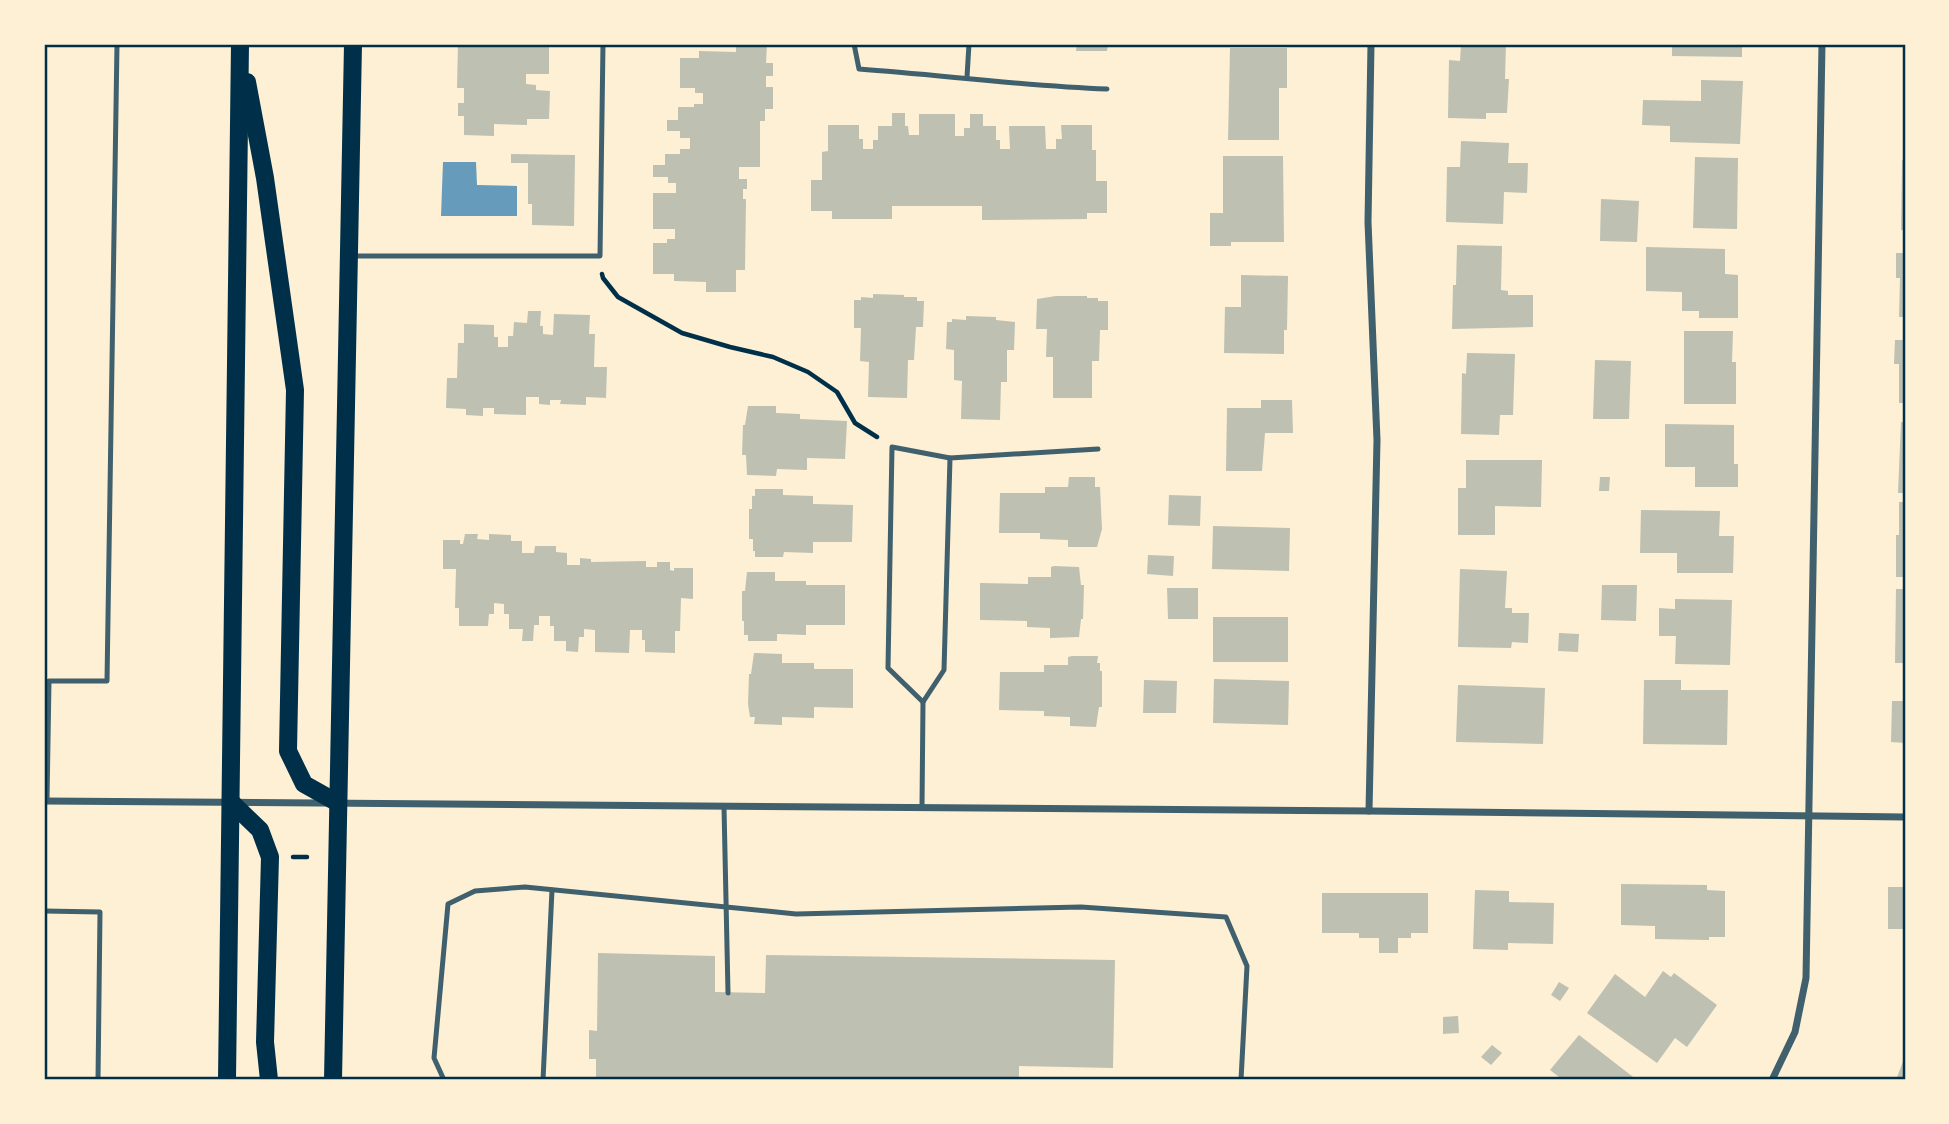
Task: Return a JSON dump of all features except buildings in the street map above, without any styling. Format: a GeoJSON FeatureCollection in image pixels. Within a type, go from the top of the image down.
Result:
{"type":"FeatureCollection","features":[{"type":"Feature","properties":{"kind":"main road"},"geometry":{"type":"LineString","coordinates":[[227,1080],[240,44]]}},
{"type":"Feature","properties":{"kind":"main road"},"geometry":{"type":"LineString","coordinates":[[240,44],[265,178],[295,390],[288,751],[304,784],[338,803]]}},
{"type":"Feature","properties":{"kind":"main road"},"geometry":{"type":"LineString","coordinates":[[332,1080],[353,44]]}},
{"type":"Feature","properties":{"kind":"main road"},"geometry":{"type":"LineString","coordinates":[[231,802],[260,830],[270,858],[265,1042],[269,1080]]}},
{"type":"Feature","properties":{"kind":"street"},"geometry":{"type":"LineString","coordinates":[[1369,811],[1377,440],[1368,222],[1371,44]]}},
{"type":"Feature","properties":{"kind":"street"},"geometry":{"type":"LineString","coordinates":[[1772,1080],[1795,1032],[1806,978],[1822,44]]}},
{"type":"Feature","properties":{"kind":"street"},"geometry":{"type":"LineString","coordinates":[[45,801],[1905,817]]}},
{"type":"Feature","properties":{"kind":"lane"},"geometry":{"type":"LineString","coordinates":[[45,801],[47,681],[107,681],[117,44]]}},
{"type":"Feature","properties":{"kind":"lane"},"geometry":{"type":"LineString","coordinates":[[349,256],[600,256],[603,44]]}},
{"type":"Feature","properties":{"kind":"lane"},"geometry":{"type":"LineString","coordinates":[[854,44],[859,69],[967,77],[1039,87],[1107,89]]}},
{"type":"Feature","properties":{"kind":"lane"},"geometry":{"type":"LineString","coordinates":[[967,77],[969,44]]}},
{"type":"Feature","properties":{"kind":"lane"},"geometry":{"type":"LineString","coordinates":[[923,702],[888,668],[892,447],[950,458],[1098,449]]}},
{"type":"Feature","properties":{"kind":"lane"},"geometry":{"type":"LineString","coordinates":[[922,807],[923,702],[944,670],[950,458]]}},
{"type":"Feature","properties":{"kind":"lane"},"geometry":{"type":"LineString","coordinates":[[724,807],[728,993]]}},
{"type":"Feature","properties":{"kind":"lane"},"geometry":{"type":"LineString","coordinates":[[444,1080],[434,1058],[448,904],[475,891],[525,887],[796,914],[1081,907],[1226,916],[1247,966],[1241,1080]]}},
{"type":"Feature","properties":{"kind":"lane"},"geometry":{"type":"LineString","coordinates":[[543,1080],[552,890]]}},
{"type":"Feature","properties":{"kind":"lane"},"geometry":{"type":"LineString","coordinates":[[44,911],[100,912],[98,1080]]}},
{"type":"Feature","properties":{"kind":"path"},"geometry":{"type":"LineString","coordinates":[[600,256],[603,278],[618,297],[682,333],[772,356],[808,372],[836,392],[855,423],[892,447]]}},
{"type":"Feature","properties":{"kind":"water"},"geometry":{"type":"Polygon","coordinates":[[[443,162],[476,162],[477,185],[517,186],[517,216],[441,216],[443,162]]]}}]}
